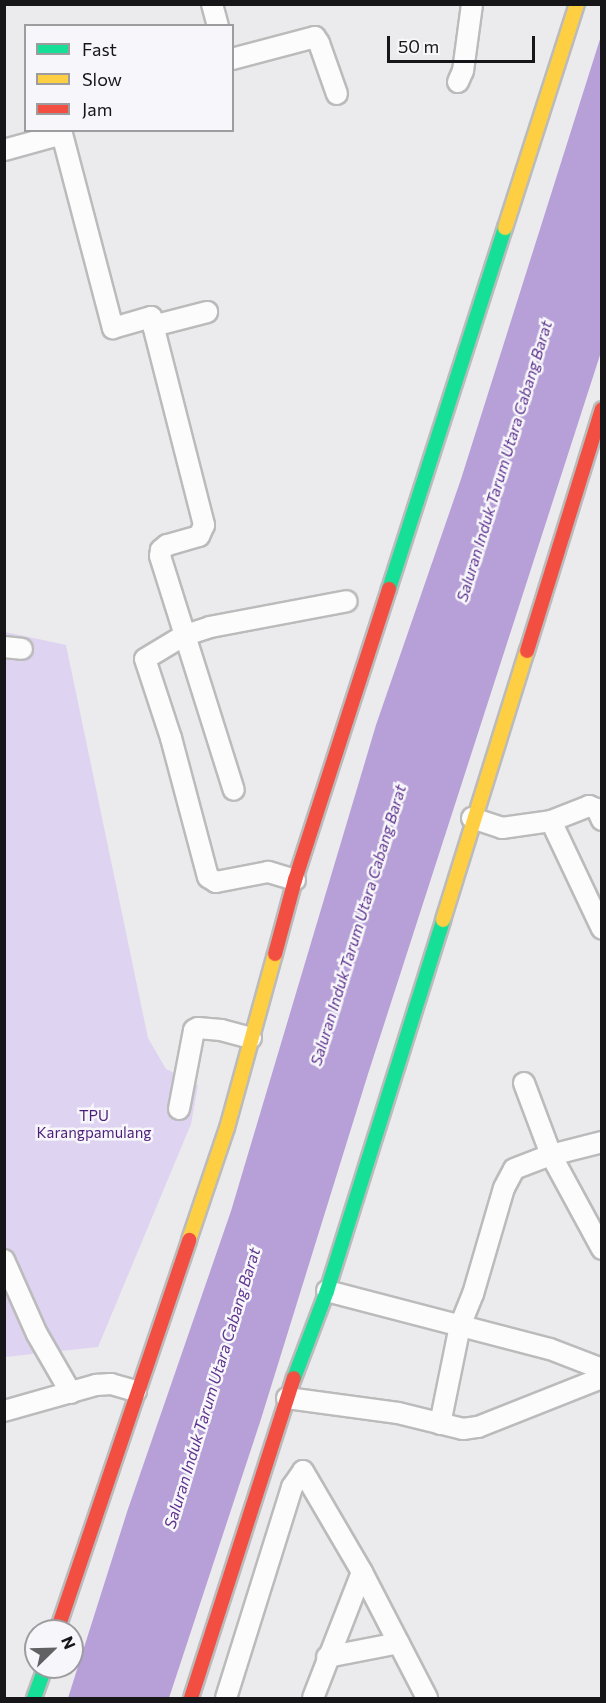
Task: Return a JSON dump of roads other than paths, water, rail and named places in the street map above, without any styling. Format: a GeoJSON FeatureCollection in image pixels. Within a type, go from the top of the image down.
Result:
{"type":"FeatureCollection","features":[{"type":"Feature","properties":{"kind":"street"},"geometry":{"type":"LineString","coordinates":[[212,4],[217,24]]}},
{"type":"Feature","properties":{"kind":"street"},"geometry":{"type":"LineString","coordinates":[[458,82],[464,71],[472,4]]}},
{"type":"Feature","properties":{"kind":"street"},"geometry":{"type":"LineString","coordinates":[[61,1619],[136,1391],[227,1128],[295,880],[577,4]]}},
{"type":"Feature","properties":{"kind":"street"},"geometry":{"type":"LineString","coordinates":[[234,57],[315,37],[320,43],[337,94]]}},
{"type":"Feature","properties":{"kind":"street"},"geometry":{"type":"LineString","coordinates":[[4,150],[68,132],[113,328],[151,318],[204,525],[199,536],[167,545],[161,550],[160,556],[183,636],[234,790]]}},
{"type":"Feature","properties":{"kind":"street"},"geometry":{"type":"LineString","coordinates":[[153,326],[207,312]]}},
{"type":"Feature","properties":{"kind":"street"},"geometry":{"type":"LineString","coordinates":[[191,1698],[287,1398],[327,1291],[472,819],[602,409]]}},
{"type":"Feature","properties":{"kind":"street"},"geometry":{"type":"LineString","coordinates":[[295,880],[267,873],[216,882],[208,877],[202,866],[171,738],[145,659],[183,636],[245,619],[294,613],[347,601]]}},
{"type":"Feature","properties":{"kind":"street"},"geometry":{"type":"LineString","coordinates":[[472,819],[502,828],[551,821],[590,806],[597,809],[602,820]]}},
{"type":"Feature","properties":{"kind":"street"},"geometry":{"type":"LineString","coordinates":[[551,821],[602,929]]}},
{"type":"Feature","properties":{"kind":"street"},"geometry":{"type":"LineString","coordinates":[[179,1109],[194,1030],[198,1028],[221,1030],[251,1038]]}},
{"type":"Feature","properties":{"kind":"street"},"geometry":{"type":"LineString","coordinates":[[524,1083],[551,1155],[593,1208],[602,1249]]}},
{"type":"Feature","properties":{"kind":"street"},"geometry":{"type":"LineString","coordinates":[[440,1424],[460,1326],[473,1294],[508,1179],[514,1169],[551,1155],[602,1142]]}},
{"type":"Feature","properties":{"kind":"street"},"geometry":{"type":"LineString","coordinates":[[4,1260],[37,1334],[71,1393]]}},
{"type":"Feature","properties":{"kind":"street"},"geometry":{"type":"LineString","coordinates":[[327,1291],[550,1348],[602,1369]]}},
{"type":"Feature","properties":{"kind":"street"},"geometry":{"type":"LineString","coordinates":[[287,1398],[398,1413],[463,1428],[478,1427],[602,1378]]}},
{"type":"Feature","properties":{"kind":"street"},"geometry":{"type":"LineString","coordinates":[[4,1411],[96,1385],[111,1384],[136,1391]]}},
{"type":"Feature","properties":{"kind":"street"},"geometry":{"type":"LineString","coordinates":[[226,1698],[292,1487],[303,1471],[362,1572],[427,1698]]}},
{"type":"Feature","properties":{"kind":"street"},"geometry":{"type":"LineString","coordinates":[[313,1698],[327,1657],[362,1572]]}},
{"type":"Feature","properties":{"kind":"street"},"geometry":{"type":"LineString","coordinates":[[327,1657],[399,1643]]}},
{"type":"Feature","properties":{"kind":"street"},"geometry":{"type":"LineString","coordinates":[[34,1698],[41,1679]]}},
{"type":"Feature","properties":{"kind":"water","name":"Saluran Induk Tarum Utara Cabang Barat"},"geometry":{"type":"Polygon","coordinates":[[[601,36],[601,352],[368,1074],[261,1419],[169,1698],[68,1698],[74,1679],[84,1679],[84,1648],[127,1512],[231,1211],[376,725],[461,479],[601,36]]]}},
{"type":"Feature","properties":{"kind":"park label","name":"TPU Karangpamulang"},"geometry":{"type":"Point","coordinates":[94,1124]}}]}
